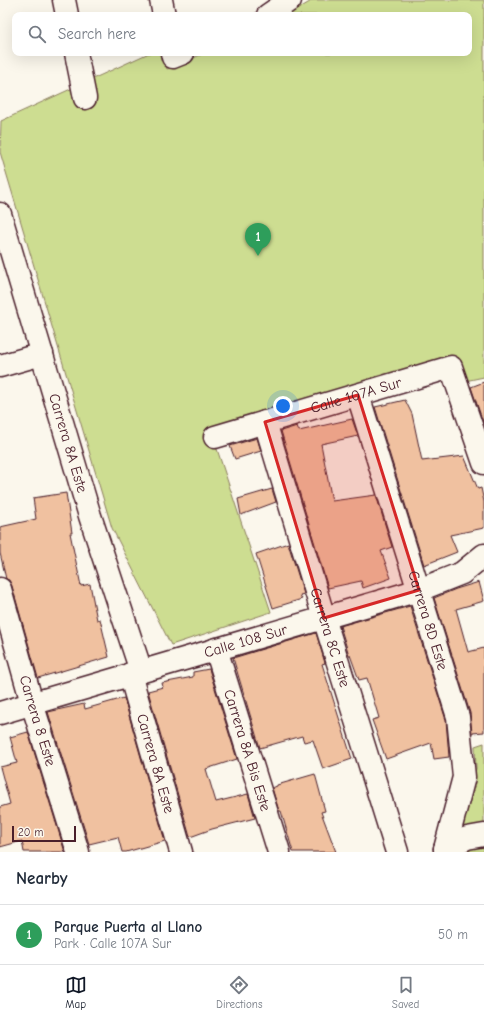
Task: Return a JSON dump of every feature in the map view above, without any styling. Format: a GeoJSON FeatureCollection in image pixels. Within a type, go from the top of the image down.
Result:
{"type":"FeatureCollection","features":[{"type":"Feature","properties":{"kind":"street"},"geometry":{"type":"LineString","coordinates":[[64,0],[66,12]]}},
{"type":"Feature","properties":{"kind":"street"},"geometry":{"type":"LineString","coordinates":[[161,0],[163,12]]}},
{"type":"Feature","properties":{"kind":"street"},"geometry":{"type":"LineString","coordinates":[[260,0],[264,12]]}},
{"type":"Feature","properties":{"kind":"street"},"geometry":{"type":"LineString","coordinates":[[272,12],[290,0]]}},
{"type":"Feature","properties":{"kind":"street"},"geometry":{"type":"LineString","coordinates":[[77,56],[85,98]]}},
{"type":"Feature","properties":{"kind":"street","name":"Carrera 8A Este"},"geometry":{"type":"LineString","coordinates":[[0,214],[135,672],[182,852]]}},
{"type":"Feature","properties":{"kind":"street"},"geometry":{"type":"LineString","coordinates":[[0,366],[42,354]]}},
{"type":"Feature","properties":{"kind":"street","name":"Calle 107A Sur"},"geometry":{"type":"LineString","coordinates":[[215,437],[451,367],[484,464]]}},
{"type":"Feature","properties":{"kind":"street","name":"Carrera 8D Este"},"geometry":{"type":"LineString","coordinates":[[358,395],[458,717],[464,778],[445,849],[467,838],[484,835]]}},
{"type":"Feature","properties":{"kind":"street","name":"Carrera 8C Este"},"geometry":{"type":"LineString","coordinates":[[265,422],[397,852]]}},
{"type":"Feature","properties":{"kind":"street","name":"Calle 108 Sur"},"geometry":{"type":"LineString","coordinates":[[0,713],[135,672],[419,590],[462,573],[484,555]]}},
{"type":"Feature","properties":{"kind":"street","name":"Carrera 8 Este"},"geometry":{"type":"LineString","coordinates":[[0,589],[32,703],[78,852]]}},
{"type":"Feature","properties":{"kind":"street","name":"Carrera 8A Bis Este"},"geometry":{"type":"LineString","coordinates":[[216,649],[280,852]]}},
{"type":"Feature","properties":{"kind":"highlighted area"},"geometry":{"type":"Polygon","coordinates":[[[358,395],[419,590],[324,618],[265,422],[358,395]]]}},
{"type":"Feature","properties":{"kind":"green space"},"geometry":{"type":"Polygon","coordinates":[[[313,0],[484,0],[484,377],[465,381],[459,360],[210,428],[271,612],[171,645],[112,528],[0,152],[1,121],[142,56],[162,56],[167,69],[198,56],[472,56],[472,12],[293,12],[313,0]]]}},
{"type":"Feature","properties":{"kind":"green space"},"geometry":{"type":"Polygon","coordinates":[[[484,743],[484,852],[451,852],[470,799],[476,768],[475,746],[484,743]]]}},
{"type":"Feature","properties":{"kind":"building"},"geometry":{"type":"Polygon","coordinates":[[[484,382],[484,425],[471,387],[484,382]]]}},
{"type":"Feature","properties":{"kind":"building"},"geometry":{"type":"Polygon","coordinates":[[[405,400],[412,414],[422,461],[464,456],[478,489],[481,488],[484,502],[484,528],[450,535],[457,552],[424,565],[375,407],[405,400]]]}},
{"type":"Feature","properties":{"kind":"building"},"geometry":{"type":"Polygon","coordinates":[[[352,419],[358,436],[321,444],[332,501],[376,495],[392,547],[381,551],[391,578],[363,588],[361,581],[328,588],[281,431],[297,426],[299,431],[352,419]]]}},
{"type":"Feature","properties":{"kind":"building"},"geometry":{"type":"Polygon","coordinates":[[[257,438],[261,451],[235,459],[230,446],[257,438]]]}},
{"type":"Feature","properties":{"kind":"building"},"geometry":{"type":"Polygon","coordinates":[[[272,489],[276,502],[241,515],[238,499],[272,489]]]}},
{"type":"Feature","properties":{"kind":"building"},"geometry":{"type":"Polygon","coordinates":[[[66,493],[72,533],[70,533],[81,586],[90,584],[97,620],[100,619],[109,657],[38,678],[12,586],[9,580],[6,579],[0,553],[0,527],[36,519],[33,498],[66,493]]]}},
{"type":"Feature","properties":{"kind":"building"},"geometry":{"type":"Polygon","coordinates":[[[288,543],[304,594],[300,595],[302,599],[273,608],[256,554],[288,543]]]}},
{"type":"Feature","properties":{"kind":"building"},"geometry":{"type":"Polygon","coordinates":[[[479,582],[484,601],[456,609],[468,652],[484,648],[484,732],[472,733],[470,713],[434,598],[479,582]]]}},
{"type":"Feature","properties":{"kind":"building"},"geometry":{"type":"Polygon","coordinates":[[[410,606],[446,720],[449,757],[434,759],[431,743],[386,759],[372,720],[379,718],[367,678],[359,680],[340,626],[410,606]]]}},
{"type":"Feature","properties":{"kind":"building"},"geometry":{"type":"Polygon","coordinates":[[[316,633],[325,663],[322,664],[352,759],[323,769],[313,740],[304,742],[302,736],[260,748],[233,658],[316,633]]]}},
{"type":"Feature","properties":{"kind":"building"},"geometry":{"type":"Polygon","coordinates":[[[209,669],[237,759],[206,769],[216,802],[248,794],[255,818],[212,829],[190,837],[148,691],[163,687],[162,683],[193,677],[193,672],[209,669]]]}},
{"type":"Feature","properties":{"kind":"building"},"geometry":{"type":"Polygon","coordinates":[[[124,698],[165,841],[122,852],[118,837],[89,844],[48,712],[84,704],[85,709],[124,698]]]}},
{"type":"Feature","properties":{"kind":"building"},"geometry":{"type":"Polygon","coordinates":[[[28,732],[65,852],[24,852],[22,841],[0,847],[0,807],[10,804],[0,767],[17,763],[10,737],[28,732]]]}},
{"type":"Feature","properties":{"kind":"building"},"geometry":{"type":"Polygon","coordinates":[[[315,774],[325,811],[321,812],[336,852],[293,852],[281,811],[279,811],[272,788],[277,785],[315,774]]]}},
{"type":"Feature","properties":{"kind":"place","name":"Parque Puerta al Llano"},"geometry":{"type":"Point","coordinates":[258,256]}}]}
